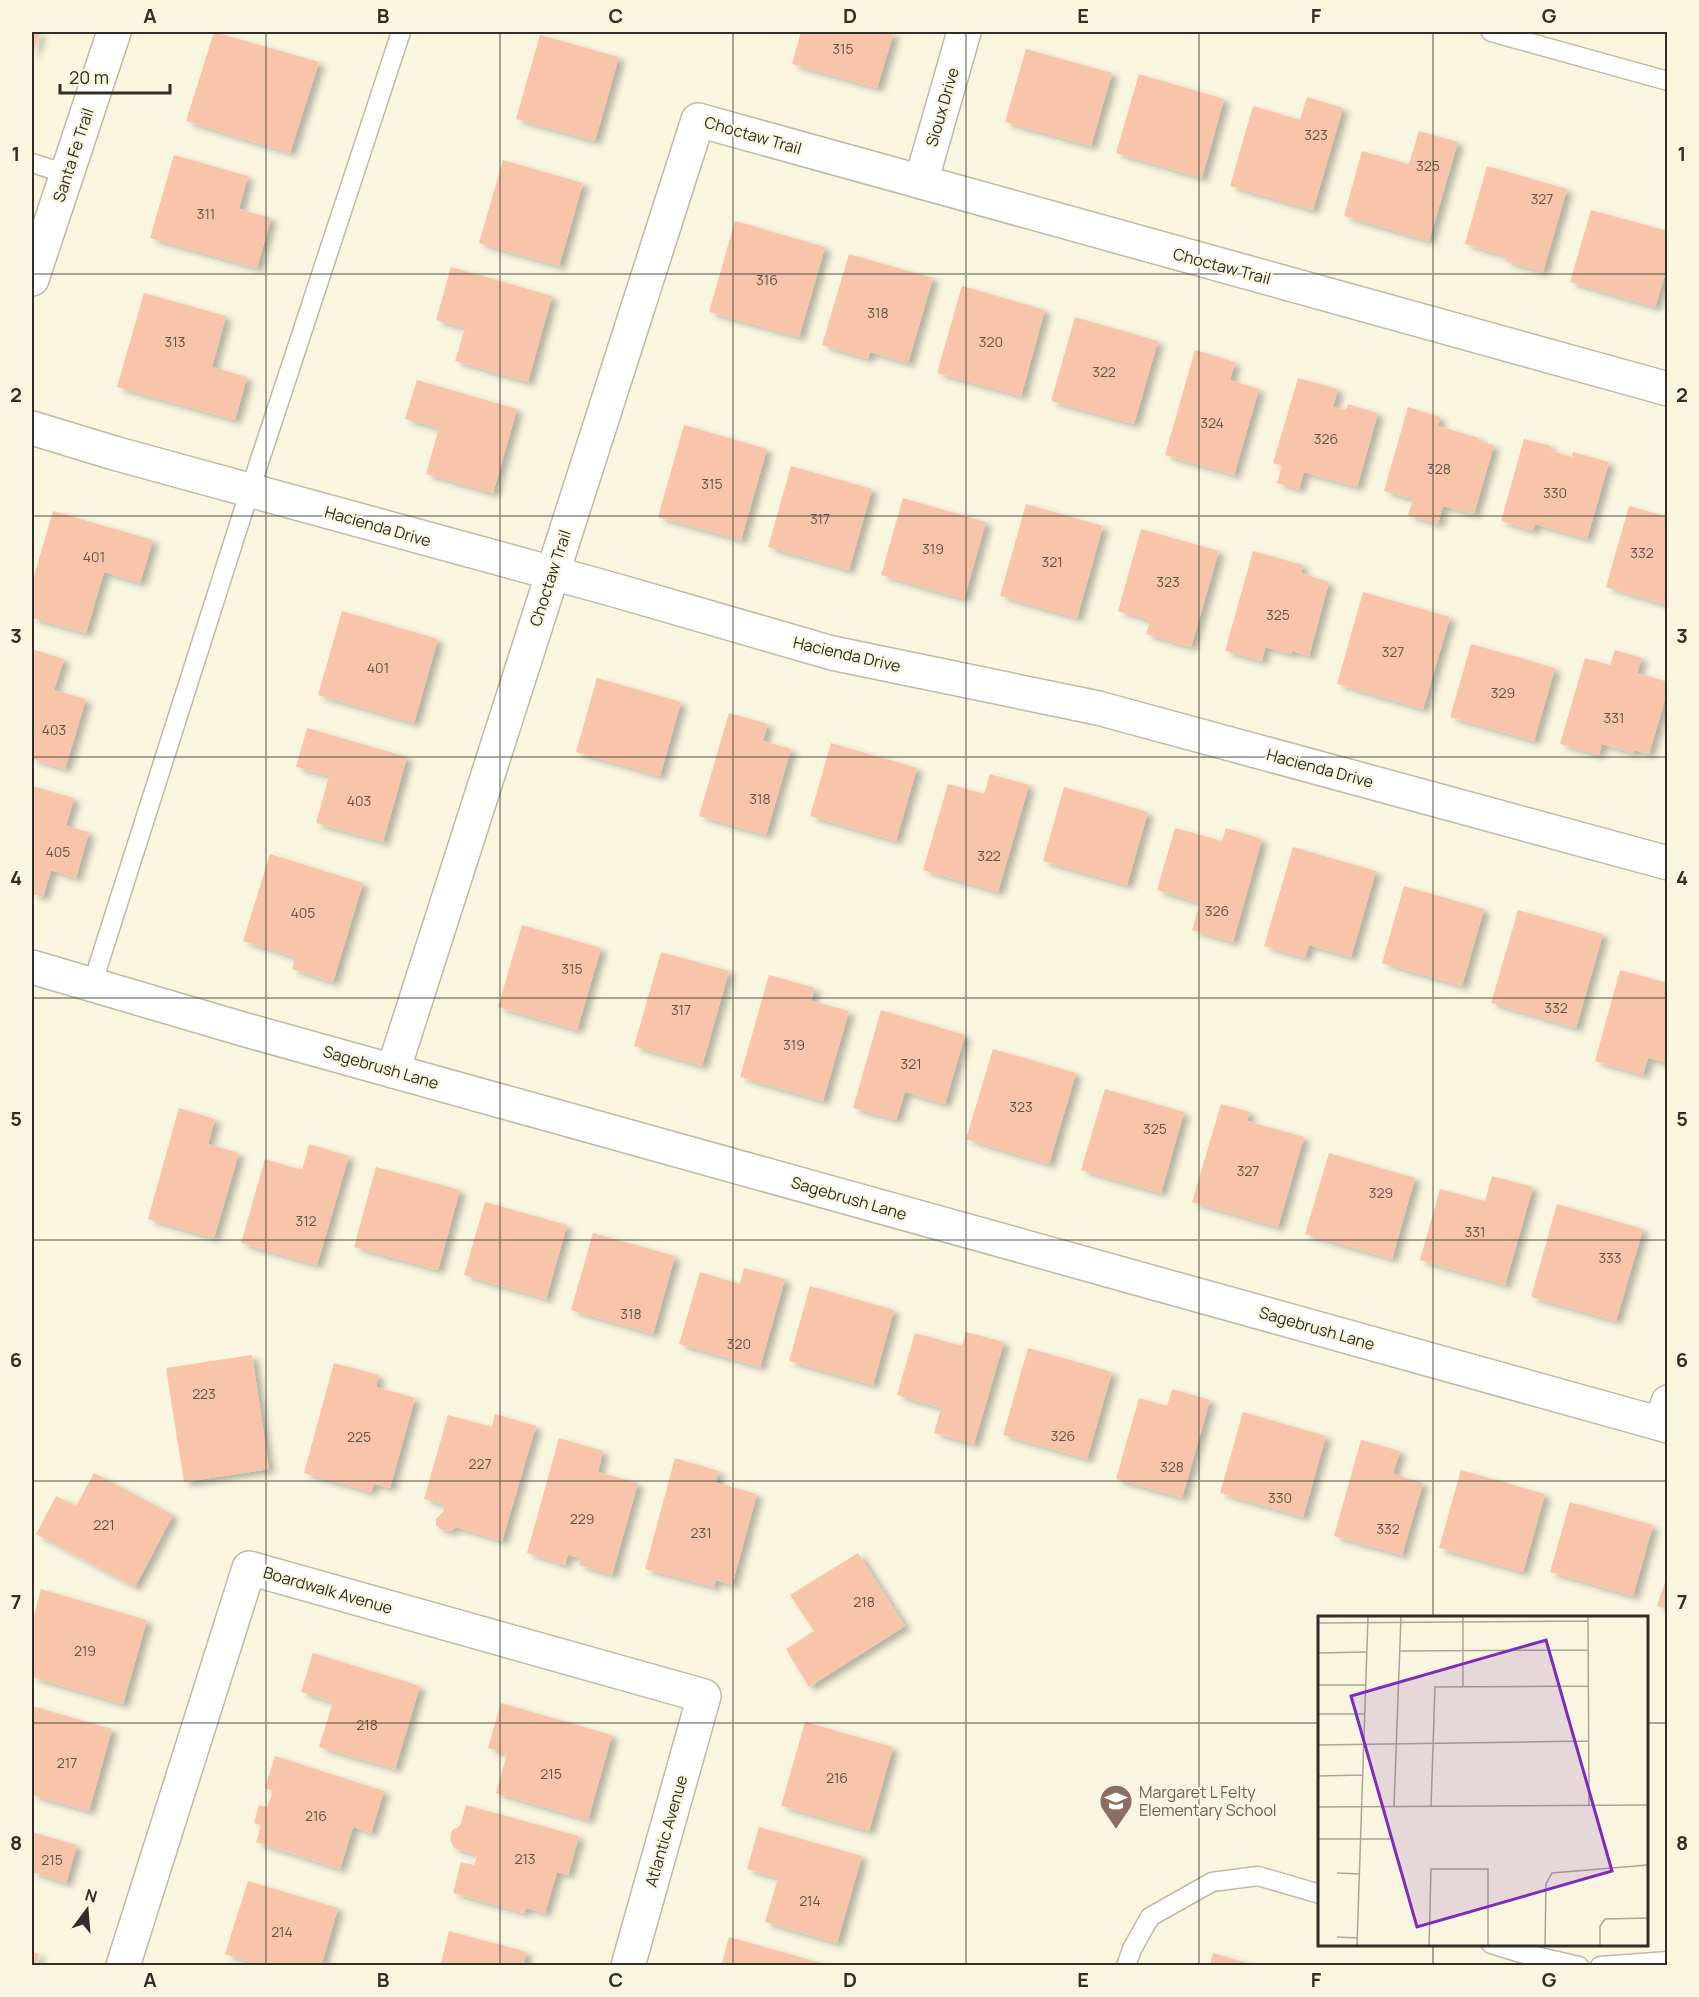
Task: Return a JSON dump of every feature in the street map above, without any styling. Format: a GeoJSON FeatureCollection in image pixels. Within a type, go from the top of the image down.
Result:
{"type":"FeatureCollection","features":[{"type":"Feature","properties":{"kind":"street","name":"Santa Fe Trail"},"geometry":{"type":"LineString","coordinates":[[32,279],[114,32]]}},
{"type":"Feature","properties":{"kind":"street","name":"Sioux Drive"},"geometry":{"type":"LineString","coordinates":[[921,183],[964,32]]}},
{"type":"Feature","properties":{"kind":"street","name":"Choctaw Trail"},"geometry":{"type":"LineString","coordinates":[[393,1071],[698,120],[1668,389]]}},
{"type":"Feature","properties":{"kind":"street","name":"Hacienda Drive"},"geometry":{"type":"LineString","coordinates":[[32,428],[832,653],[1098,708],[1668,862]]}},
{"type":"Feature","properties":{"kind":"street","name":"Sagebrush Lane"},"geometry":{"type":"LineString","coordinates":[[32,968],[393,1071],[1666,1417]]}},
{"type":"Feature","properties":{"kind":"street","name":"Boardwalk Avenue"},"geometry":{"type":"LineString","coordinates":[[123,1965],[249,1568],[704,1696]]}},
{"type":"Feature","properties":{"kind":"street","name":"Atlantic Avenue"},"geometry":{"type":"LineString","coordinates":[[628,1965],[704,1696]]}},
{"type":"Feature","properties":{"kind":"lane"},"geometry":{"type":"LineString","coordinates":[[92,985],[250,490],[401,32]]}},
{"type":"Feature","properties":{"kind":"lane"},"geometry":{"type":"LineString","coordinates":[[1491,32],[1668,81]]}},
{"type":"Feature","properties":{"kind":"lane"},"geometry":{"type":"LineString","coordinates":[[32,164],[67,174]]}},
{"type":"Feature","properties":{"kind":"lane"},"geometry":{"type":"LineString","coordinates":[[1126,1965],[1150,1917],[1212,1882],[1258,1876],[1318,1893]]}},
{"type":"Feature","properties":{"kind":"lane"},"geometry":{"type":"LineString","coordinates":[[1498,1946],[1579,1965]]}},
{"type":"Feature","properties":{"kind":"lane"},"geometry":{"type":"LineString","coordinates":[[1600,1965],[1668,1961]]}},
{"type":"Feature","properties":{"kind":"building"},"geometry":{"type":"Polygon","coordinates":[[[32,32],[40,32],[32,58],[32,32]]]}},
{"type":"Feature","properties":{"kind":"building"},"geometry":{"type":"Polygon","coordinates":[[[214,32],[319,62],[290,153],[186,121],[214,32]]]}},
{"type":"Feature","properties":{"kind":"building"},"geometry":{"type":"Polygon","coordinates":[[[801,32],[894,32],[877,88],[792,64],[801,32]]]}},
{"type":"Feature","properties":{"kind":"building"},"geometry":{"type":"Polygon","coordinates":[[[540,35],[619,57],[595,141],[516,119],[540,35]]]}},
{"type":"Feature","properties":{"kind":"building"},"geometry":{"type":"Polygon","coordinates":[[[1026,49],[1112,73],[1091,146],[1005,122],[1026,49]]]}},
{"type":"Feature","properties":{"kind":"building"},"geometry":{"type":"Polygon","coordinates":[[[1139,74],[1224,99],[1202,178],[1116,153],[1139,74]]]}},
{"type":"Feature","properties":{"kind":"building"},"geometry":{"type":"Polygon","coordinates":[[[1307,97],[1343,108],[1313,210],[1230,186],[1253,106],[1300,120],[1307,97]]]}},
{"type":"Feature","properties":{"kind":"building"},"geometry":{"type":"Polygon","coordinates":[[[1419,131],[1458,142],[1429,241],[1344,216],[1362,151],[1409,164],[1419,131]]]}},
{"type":"Feature","properties":{"kind":"building"},"geometry":{"type":"Polygon","coordinates":[[[174,155],[248,176],[239,209],[271,218],[257,268],[150,238],[174,155]]]}},
{"type":"Feature","properties":{"kind":"building"},"geometry":{"type":"Polygon","coordinates":[[[503,160],[583,183],[559,266],[479,243],[503,160]]]}},
{"type":"Feature","properties":{"kind":"building"},"geometry":{"type":"Polygon","coordinates":[[[1487,166],[1567,189],[1543,272],[1505,261],[1506,256],[1465,244],[1487,166]]]}},
{"type":"Feature","properties":{"kind":"building"},"geometry":{"type":"Polygon","coordinates":[[[1591,210],[1668,231],[1668,265],[1655,307],[1570,282],[1591,210]]]}},
{"type":"Feature","properties":{"kind":"building"},"geometry":{"type":"Polygon","coordinates":[[[735,221],[825,247],[799,337],[709,312],[735,221]]]}},
{"type":"Feature","properties":{"kind":"building"},"geometry":{"type":"Polygon","coordinates":[[[849,254],[933,278],[908,363],[870,352],[868,359],[822,345],[849,254]]]}},
{"type":"Feature","properties":{"kind":"building"},"geometry":{"type":"Polygon","coordinates":[[[451,267],[552,296],[528,382],[455,361],[465,328],[436,320],[451,267]]]}},
{"type":"Feature","properties":{"kind":"building"},"geometry":{"type":"Polygon","coordinates":[[[962,286],[1045,310],[1021,396],[937,373],[962,286]]]}},
{"type":"Feature","properties":{"kind":"building"},"geometry":{"type":"Polygon","coordinates":[[[144,293],[226,316],[212,367],[247,377],[235,420],[117,387],[144,293]]]}},
{"type":"Feature","properties":{"kind":"building"},"geometry":{"type":"Polygon","coordinates":[[[1075,317],[1158,341],[1134,424],[1051,401],[1075,317]]]}},
{"type":"Feature","properties":{"kind":"building"},"geometry":{"type":"Polygon","coordinates":[[[1195,350],[1235,362],[1230,380],[1259,389],[1234,475],[1165,455],[1195,350]]]}},
{"type":"Feature","properties":{"kind":"building"},"geometry":{"type":"Polygon","coordinates":[[[1298,378],[1338,389],[1333,407],[1346,410],[1348,404],[1378,413],[1357,487],[1304,472],[1299,489],[1277,483],[1282,466],[1273,463],[1298,378]]]}},
{"type":"Feature","properties":{"kind":"building"},"geometry":{"type":"Polygon","coordinates":[[[417,380],[517,409],[493,493],[426,474],[439,428],[405,419],[417,380]]]}},
{"type":"Feature","properties":{"kind":"building"},"geometry":{"type":"Polygon","coordinates":[[[1408,407],[1440,417],[1438,426],[1479,438],[1478,441],[1494,445],[1474,514],[1443,506],[1438,524],[1408,515],[1413,499],[1384,491],[1408,407]]]}},
{"type":"Feature","properties":{"kind":"building"},"geometry":{"type":"Polygon","coordinates":[[[684,425],[767,449],[741,540],[658,517],[684,425]]]}},
{"type":"Feature","properties":{"kind":"building"},"geometry":{"type":"Polygon","coordinates":[[[1524,439],[1551,446],[1550,450],[1572,457],[1573,452],[1609,462],[1587,539],[1535,524],[1533,531],[1501,521],[1524,439]]]}},
{"type":"Feature","properties":{"kind":"building"},"geometry":{"type":"Polygon","coordinates":[[[791,466],[872,489],[849,570],[768,547],[791,466]]]}},
{"type":"Feature","properties":{"kind":"building"},"geometry":{"type":"Polygon","coordinates":[[[903,498],[986,522],[964,599],[881,575],[903,498]]]}},
{"type":"Feature","properties":{"kind":"building"},"geometry":{"type":"Polygon","coordinates":[[[1026,504],[1103,526],[1077,618],[1000,596],[1026,504]]]}},
{"type":"Feature","properties":{"kind":"building"},"geometry":{"type":"Polygon","coordinates":[[[1629,506],[1668,517],[1668,605],[1606,587],[1629,506]]]}},
{"type":"Feature","properties":{"kind":"building"},"geometry":{"type":"Polygon","coordinates":[[[53,511],[153,540],[140,583],[104,572],[86,633],[32,618],[32,583],[53,511]]]}},
{"type":"Feature","properties":{"kind":"building"},"geometry":{"type":"Polygon","coordinates":[[[1141,529],[1219,551],[1191,647],[1146,634],[1150,620],[1118,611],[1141,529]]]}},
{"type":"Feature","properties":{"kind":"building"},"geometry":{"type":"Polygon","coordinates":[[[1253,551],[1303,565],[1301,573],[1329,582],[1309,656],[1265,647],[1262,661],[1225,651],[1253,551]]]}},
{"type":"Feature","properties":{"kind":"building"},"geometry":{"type":"Polygon","coordinates":[[[1363,592],[1450,617],[1423,709],[1337,684],[1363,592]]]}},
{"type":"Feature","properties":{"kind":"building"},"geometry":{"type":"Polygon","coordinates":[[[342,611],[438,639],[414,723],[318,695],[342,611]]]}},
{"type":"Feature","properties":{"kind":"building"},"geometry":{"type":"Polygon","coordinates":[[[1471,644],[1555,668],[1534,741],[1450,717],[1471,644]]]}},
{"type":"Feature","properties":{"kind":"building"},"geometry":{"type":"Polygon","coordinates":[[[32,649],[64,659],[54,690],[86,699],[65,769],[32,759],[32,649]]]}},
{"type":"Feature","properties":{"kind":"building"},"geometry":{"type":"Polygon","coordinates":[[[1615,650],[1642,658],[1637,673],[1668,682],[1649,754],[1634,750],[1633,753],[1602,744],[1599,755],[1560,744],[1585,658],[1610,665],[1615,650]]]}},
{"type":"Feature","properties":{"kind":"building"},"geometry":{"type":"Polygon","coordinates":[[[597,678],[681,702],[660,776],[576,752],[597,678]]]}},
{"type":"Feature","properties":{"kind":"building"},"geometry":{"type":"Polygon","coordinates":[[[729,713],[768,724],[763,741],[791,749],[766,835],[699,816],[729,713]]]}},
{"type":"Feature","properties":{"kind":"building"},"geometry":{"type":"Polygon","coordinates":[[[307,728],[407,757],[383,842],[316,823],[329,776],[296,767],[307,728]]]}},
{"type":"Feature","properties":{"kind":"building"},"geometry":{"type":"Polygon","coordinates":[[[831,743],[917,768],[896,841],[810,816],[831,743]]]}},
{"type":"Feature","properties":{"kind":"building"},"geometry":{"type":"Polygon","coordinates":[[[990,774],[1029,785],[998,892],[923,870],[948,784],[984,794],[990,774]]]}},
{"type":"Feature","properties":{"kind":"building"},"geometry":{"type":"Polygon","coordinates":[[[32,786],[74,798],[66,826],[89,832],[76,878],[51,870],[43,897],[32,894],[32,786]]]}},
{"type":"Feature","properties":{"kind":"building"},"geometry":{"type":"Polygon","coordinates":[[[1064,787],[1148,812],[1127,885],[1043,861],[1064,787]]]}},
{"type":"Feature","properties":{"kind":"building"},"geometry":{"type":"Polygon","coordinates":[[[1175,828],[1222,841],[1226,828],[1262,839],[1233,942],[1192,930],[1200,903],[1157,890],[1175,828]]]}},
{"type":"Feature","properties":{"kind":"building"},"geometry":{"type":"Polygon","coordinates":[[[1293,847],[1376,871],[1351,957],[1309,945],[1305,958],[1264,946],[1293,847]]]}},
{"type":"Feature","properties":{"kind":"building"},"geometry":{"type":"Polygon","coordinates":[[[270,854],[363,883],[333,982],[292,969],[295,957],[243,941],[270,854]]]}},
{"type":"Feature","properties":{"kind":"building"},"geometry":{"type":"Polygon","coordinates":[[[1404,886],[1484,909],[1462,986],[1382,963],[1404,886]]]}},
{"type":"Feature","properties":{"kind":"building"},"geometry":{"type":"Polygon","coordinates":[[[1518,910],[1603,934],[1576,1028],[1491,1003],[1518,910]]]}},
{"type":"Feature","properties":{"kind":"building"},"geometry":{"type":"Polygon","coordinates":[[[522,925],[601,948],[577,1030],[498,1007],[522,925]]]}},
{"type":"Feature","properties":{"kind":"building"},"geometry":{"type":"Polygon","coordinates":[[[661,952],[729,971],[702,1066],[634,1046],[661,952]]]}},
{"type":"Feature","properties":{"kind":"building"},"geometry":{"type":"Polygon","coordinates":[[[1620,970],[1668,983],[1668,1063],[1648,1058],[1643,1075],[1595,1061],[1620,970]]]}},
{"type":"Feature","properties":{"kind":"building"},"geometry":{"type":"Polygon","coordinates":[[[769,975],[815,988],[811,1001],[849,1011],[823,1101],[740,1077],[769,975]]]}},
{"type":"Feature","properties":{"kind":"building"},"geometry":{"type":"Polygon","coordinates":[[[881,1010],[965,1035],[945,1104],[905,1092],[896,1120],[853,1108],[881,1010]]]}},
{"type":"Feature","properties":{"kind":"building"},"geometry":{"type":"Polygon","coordinates":[[[993,1049],[1076,1073],[1049,1164],[966,1139],[993,1049]]]}},
{"type":"Feature","properties":{"kind":"building"},"geometry":{"type":"Polygon","coordinates":[[[1105,1089],[1184,1112],[1161,1193],[1081,1170],[1105,1089]]]}},
{"type":"Feature","properties":{"kind":"building"},"geometry":{"type":"Polygon","coordinates":[[[1221,1104],[1250,1112],[1247,1121],[1304,1137],[1278,1227],[1192,1202],[1221,1104]]]}},
{"type":"Feature","properties":{"kind":"building"},"geometry":{"type":"Polygon","coordinates":[[[179,1108],[215,1119],[208,1144],[239,1153],[214,1238],[148,1219],[179,1108]]]}},
{"type":"Feature","properties":{"kind":"building"},"geometry":{"type":"Polygon","coordinates":[[[309,1144],[349,1156],[317,1265],[241,1243],[265,1159],[302,1170],[309,1144]]]}},
{"type":"Feature","properties":{"kind":"building"},"geometry":{"type":"Polygon","coordinates":[[[1329,1153],[1415,1178],[1392,1259],[1305,1234],[1329,1153]]]}},
{"type":"Feature","properties":{"kind":"building"},"geometry":{"type":"Polygon","coordinates":[[[376,1167],[460,1190],[438,1270],[354,1247],[376,1167]]]}},
{"type":"Feature","properties":{"kind":"building"},"geometry":{"type":"Polygon","coordinates":[[[1492,1176],[1533,1187],[1505,1285],[1420,1260],[1440,1189],[1485,1201],[1492,1176]]]}},
{"type":"Feature","properties":{"kind":"building"},"geometry":{"type":"Polygon","coordinates":[[[485,1202],[567,1225],[546,1299],[464,1275],[485,1202]]]}},
{"type":"Feature","properties":{"kind":"building"},"geometry":{"type":"Polygon","coordinates":[[[1557,1204],[1643,1229],[1616,1321],[1531,1297],[1557,1204]]]}},
{"type":"Feature","properties":{"kind":"building"},"geometry":{"type":"Polygon","coordinates":[[[593,1233],[675,1256],[653,1334],[571,1310],[593,1233]]]}},
{"type":"Feature","properties":{"kind":"building"},"geometry":{"type":"Polygon","coordinates":[[[744,1268],[785,1279],[760,1367],[679,1344],[700,1272],[740,1284],[744,1268]]]}},
{"type":"Feature","properties":{"kind":"building"},"geometry":{"type":"Polygon","coordinates":[[[810,1286],[894,1310],[873,1385],[789,1361],[810,1286]]]}},
{"type":"Feature","properties":{"kind":"building"},"geometry":{"type":"Polygon","coordinates":[[[966,1332],[1004,1342],[974,1444],[934,1433],[941,1408],[897,1395],[915,1333],[962,1346],[966,1332]]]}},
{"type":"Feature","properties":{"kind":"building"},"geometry":{"type":"Polygon","coordinates":[[[1028,1348],[1112,1372],[1087,1459],[1003,1435],[1028,1348]]]}},
{"type":"Feature","properties":{"kind":"building"},"geometry":{"type":"Polygon","coordinates":[[[252,1355],[269,1469],[184,1482],[166,1368],[252,1355]]]}},
{"type":"Feature","properties":{"kind":"building"},"geometry":{"type":"Polygon","coordinates":[[[334,1363],[379,1375],[376,1387],[415,1398],[390,1488],[374,1484],[371,1492],[304,1473],[334,1363]]]}},
{"type":"Feature","properties":{"kind":"building"},"geometry":{"type":"Polygon","coordinates":[[[1172,1389],[1210,1400],[1182,1498],[1116,1479],[1139,1398],[1167,1406],[1172,1389]]]}},
{"type":"Feature","properties":{"kind":"building"},"geometry":{"type":"Polygon","coordinates":[[[1243,1412],[1326,1436],[1303,1517],[1220,1493],[1243,1412]]]}},
{"type":"Feature","properties":{"kind":"building"},"geometry":{"type":"Polygon","coordinates":[[[495,1414],[536,1426],[502,1541],[456,1527],[451,1531],[440,1529],[436,1525],[436,1519],[443,1512],[445,1505],[424,1499],[448,1415],[492,1427],[495,1414]]]}},
{"type":"Feature","properties":{"kind":"building"},"geometry":{"type":"Polygon","coordinates":[[[559,1438],[603,1451],[598,1472],[638,1483],[612,1575],[579,1565],[581,1558],[568,1555],[565,1565],[527,1553],[559,1438]]]}},
{"type":"Feature","properties":{"kind":"building"},"geometry":{"type":"Polygon","coordinates":[[[1361,1440],[1400,1451],[1393,1474],[1423,1483],[1402,1555],[1334,1536],[1361,1440]]]}},
{"type":"Feature","properties":{"kind":"building"},"geometry":{"type":"Polygon","coordinates":[[[675,1458],[719,1471],[716,1483],[757,1494],[732,1585],[716,1580],[714,1587],[645,1569],[675,1458]]]}},
{"type":"Feature","properties":{"kind":"building"},"geometry":{"type":"Polygon","coordinates":[[[1461,1470],[1545,1494],[1523,1572],[1439,1548],[1461,1470]]]}},
{"type":"Feature","properties":{"kind":"building"},"geometry":{"type":"Polygon","coordinates":[[[94,1473],[173,1515],[135,1587],[36,1534],[56,1496],[76,1506],[94,1473]]]}},
{"type":"Feature","properties":{"kind":"building"},"geometry":{"type":"Polygon","coordinates":[[[1570,1502],[1653,1525],[1633,1596],[1550,1572],[1570,1502]]]}},
{"type":"Feature","properties":{"kind":"building"},"geometry":{"type":"Polygon","coordinates":[[[858,1553],[905,1626],[809,1687],[786,1649],[814,1631],[790,1595],[858,1553]]]}},
{"type":"Feature","properties":{"kind":"building"},"geometry":{"type":"Polygon","coordinates":[[[1668,1573],[1668,1609],[1657,1606],[1668,1573]]]}},
{"type":"Feature","properties":{"kind":"building"},"geometry":{"type":"Polygon","coordinates":[[[41,1589],[147,1620],[123,1704],[32,1677],[32,1623],[41,1589]]]}},
{"type":"Feature","properties":{"kind":"building"},"geometry":{"type":"Polygon","coordinates":[[[313,1653],[420,1686],[395,1769],[319,1747],[333,1702],[301,1692],[313,1653]]]}},
{"type":"Feature","properties":{"kind":"building"},"geometry":{"type":"Polygon","coordinates":[[[501,1703],[612,1735],[588,1820],[496,1793],[507,1754],[488,1748],[501,1703]]]}},
{"type":"Feature","properties":{"kind":"building"},"geometry":{"type":"Polygon","coordinates":[[[32,1706],[112,1729],[89,1811],[32,1795],[32,1706]]]}},
{"type":"Feature","properties":{"kind":"building"},"geometry":{"type":"Polygon","coordinates":[[[805,1722],[893,1747],[869,1831],[781,1806],[805,1722]]]}},
{"type":"Feature","properties":{"kind":"building"},"geometry":{"type":"Polygon","coordinates":[[[275,1756],[384,1791],[371,1833],[353,1827],[340,1869],[256,1842],[261,1825],[254,1823],[259,1805],[267,1807],[273,1791],[265,1788],[275,1756]]]}},
{"type":"Feature","properties":{"kind":"building"},"geometry":{"type":"Polygon","coordinates":[[[466,1805],[579,1836],[568,1875],[557,1872],[545,1913],[526,1908],[524,1913],[453,1893],[461,1862],[474,1865],[477,1855],[454,1848],[450,1840],[452,1830],[460,1826],[466,1805]]]}},
{"type":"Feature","properties":{"kind":"building"},"geometry":{"type":"Polygon","coordinates":[[[759,1827],[862,1856],[837,1943],[765,1922],[778,1878],[747,1869],[759,1827]]]}},
{"type":"Feature","properties":{"kind":"building"},"geometry":{"type":"Polygon","coordinates":[[[32,1832],[77,1845],[66,1883],[32,1872],[32,1832]]]}},
{"type":"Feature","properties":{"kind":"building"},"geometry":{"type":"Polygon","coordinates":[[[248,1881],[338,1908],[321,1966],[263,1966],[225,1954],[248,1881]]]}},
{"type":"Feature","properties":{"kind":"building"},"geometry":{"type":"Polygon","coordinates":[[[449,1931],[527,1952],[523,1966],[440,1966],[449,1931]]]}},
{"type":"Feature","properties":{"kind":"building"},"geometry":{"type":"Polygon","coordinates":[[[729,1937],[828,1965],[828,1966],[721,1966],[729,1937]]]}},
{"type":"Feature","properties":{"kind":"building"},"geometry":{"type":"Polygon","coordinates":[[[32,1952],[39,1954],[36,1966],[32,1966],[32,1952]]]}},
{"type":"Feature","properties":{"kind":"building"},"geometry":{"type":"Polygon","coordinates":[[[1213,1953],[1254,1965],[1210,1966],[1213,1953]]]}},
{"type":"Feature","properties":{"kind":"place","name":"Margaret L Felty Elementary School"},"geometry":{"type":"Point","coordinates":[1116,1830]}}]}
